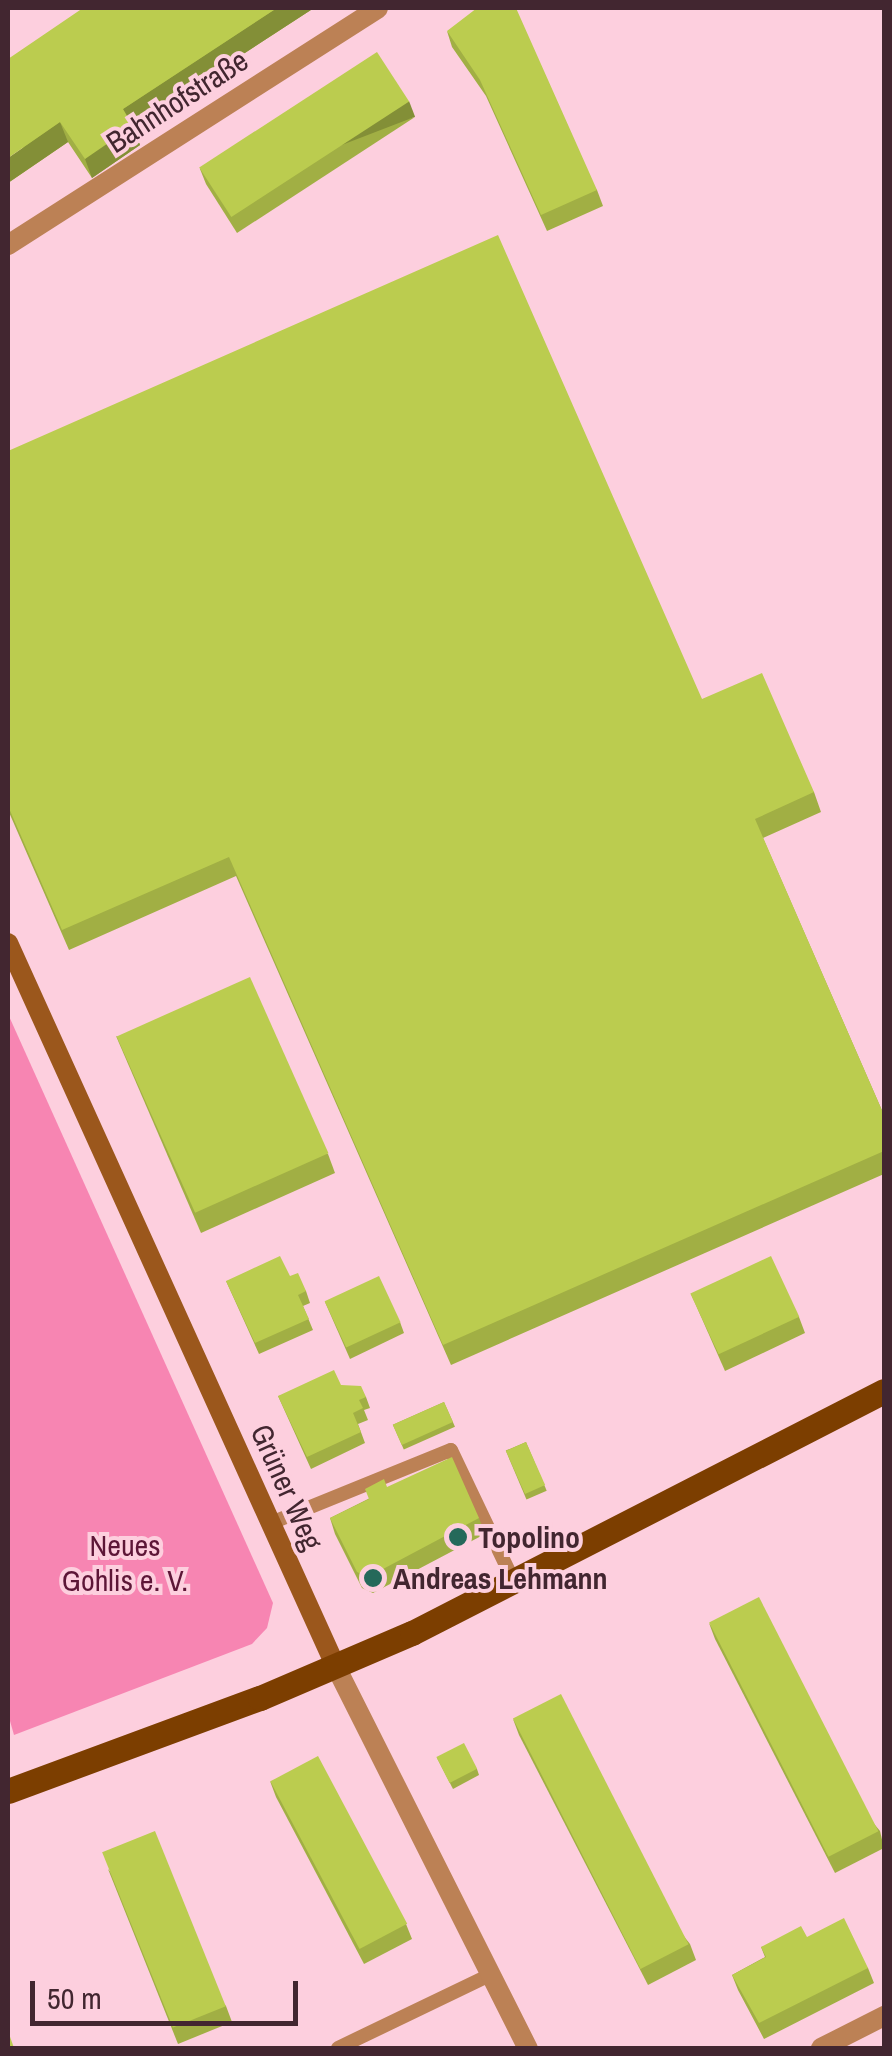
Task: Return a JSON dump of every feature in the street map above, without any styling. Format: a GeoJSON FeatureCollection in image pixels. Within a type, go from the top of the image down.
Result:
{"type":"FeatureCollection","features":[{"type":"Feature","properties":{"kind":"main road"},"geometry":{"type":"LineString","coordinates":[[8,1792],[336,1667],[514,1582],[884,1391]]}},
{"type":"Feature","properties":{"kind":"street","name":"Bahnhofstraße"},"geometry":{"type":"LineString","coordinates":[[8,246],[378,8]]}},
{"type":"Feature","properties":{"kind":"street","name":"Grüner Weg"},"geometry":{"type":"LineString","coordinates":[[8,943],[336,1667],[528,2048]]}},
{"type":"Feature","properties":{"kind":"street"},"geometry":{"type":"LineString","coordinates":[[820,2048],[884,2016]]}},
{"type":"Feature","properties":{"kind":"lane"},"geometry":{"type":"LineString","coordinates":[[271,1524],[451,1450],[514,1582]]}},
{"type":"Feature","properties":{"kind":"lane"},"geometry":{"type":"LineString","coordinates":[[338,2048],[490,1975]]}},
{"type":"Feature","properties":{"kind":"green space","name":"Neues Gohlis e. V."},"geometry":{"type":"Polygon","coordinates":[[[8,1014],[273,1603],[267,1628],[252,1644],[14,1735],[8,1714],[8,1014]]]}},
{"type":"Feature","properties":{"kind":"building"},"geometry":{"type":"Polygon","coordinates":[[[83,8],[277,8],[123,109],[133,126],[85,159],[60,122],[8,158],[8,59],[83,8]]]}},
{"type":"Feature","properties":{"kind":"building"},"geometry":{"type":"Polygon","coordinates":[[[477,8],[516,8],[597,190],[541,215],[480,80],[447,31],[477,8]]]}},
{"type":"Feature","properties":{"kind":"building"},"geometry":{"type":"Polygon","coordinates":[[[377,52],[409,101],[231,217],[199,167],[377,52]]]}},
{"type":"Feature","properties":{"kind":"building"},"geometry":{"type":"Polygon","coordinates":[[[498,235],[702,699],[762,673],[814,792],[755,819],[884,1115],[884,1151],[443,1345],[229,857],[62,930],[8,806],[8,451],[498,235]]]}},
{"type":"Feature","properties":{"kind":"building"},"geometry":{"type":"Polygon","coordinates":[[[250,977],[329,1153],[195,1213],[117,1036],[250,977]]]}},
{"type":"Feature","properties":{"kind":"building"},"geometry":{"type":"Polygon","coordinates":[[[280,1256],[290,1276],[298,1273],[306,1291],[298,1295],[309,1319],[255,1343],[226,1281],[280,1256]]]}},
{"type":"Feature","properties":{"kind":"building"},"geometry":{"type":"Polygon","coordinates":[[[771,1256],[799,1317],[719,1354],[690,1294],[771,1256]]]}},
{"type":"Feature","properties":{"kind":"building"},"geometry":{"type":"Polygon","coordinates":[[[379,1276],[401,1322],[346,1348],[325,1301],[379,1276]]]}},
{"type":"Feature","properties":{"kind":"building"},"geometry":{"type":"Polygon","coordinates":[[[334,1370],[341,1385],[361,1386],[366,1397],[359,1400],[363,1408],[353,1413],[361,1432],[307,1457],[278,1396],[334,1370]]]}},
{"type":"Feature","properties":{"kind":"building"},"geometry":{"type":"Polygon","coordinates":[[[444,1402],[453,1422],[402,1445],[393,1425],[444,1402]]]}},
{"type":"Feature","properties":{"kind":"building"},"geometry":{"type":"Polygon","coordinates":[[[526,1442],[545,1485],[525,1494],[506,1451],[526,1442]]]}},
{"type":"Feature","properties":{"kind":"building"},"geometry":{"type":"Polygon","coordinates":[[[452,1457],[479,1518],[368,1577],[357,1572],[330,1518],[369,1499],[365,1489],[384,1479],[387,1487],[452,1457]]]}},
{"type":"Feature","properties":{"kind":"building"},"geometry":{"type":"Polygon","coordinates":[[[759,1597],[878,1831],[829,1857],[709,1622],[759,1597]]]}},
{"type":"Feature","properties":{"kind":"building"},"geometry":{"type":"Polygon","coordinates":[[[561,1694],[689,1944],[640,1969],[513,1719],[561,1694]]]}},
{"type":"Feature","properties":{"kind":"building"},"geometry":{"type":"Polygon","coordinates":[[[464,1743],[477,1769],[450,1783],[436,1757],[464,1743]]]}},
{"type":"Feature","properties":{"kind":"building"},"geometry":{"type":"Polygon","coordinates":[[[318,1756],[407,1924],[360,1949],[270,1781],[318,1756]]]}},
{"type":"Feature","properties":{"kind":"building"},"geometry":{"type":"Polygon","coordinates":[[[155,1831],[226,2006],[173,2028],[102,1852],[155,1831]]]}},
{"type":"Feature","properties":{"kind":"building"},"geometry":{"type":"Polygon","coordinates":[[[844,1918],[868,1968],[759,2023],[732,1975],[766,1957],[761,1947],[801,1926],[807,1937],[844,1918]]]}},
{"type":"Feature","properties":{"kind":"place","name":"Topolino"},"geometry":{"type":"Point","coordinates":[458,1537]}},
{"type":"Feature","properties":{"kind":"place","name":"Andreas Lehmann"},"geometry":{"type":"Point","coordinates":[373,1578]}}]}
